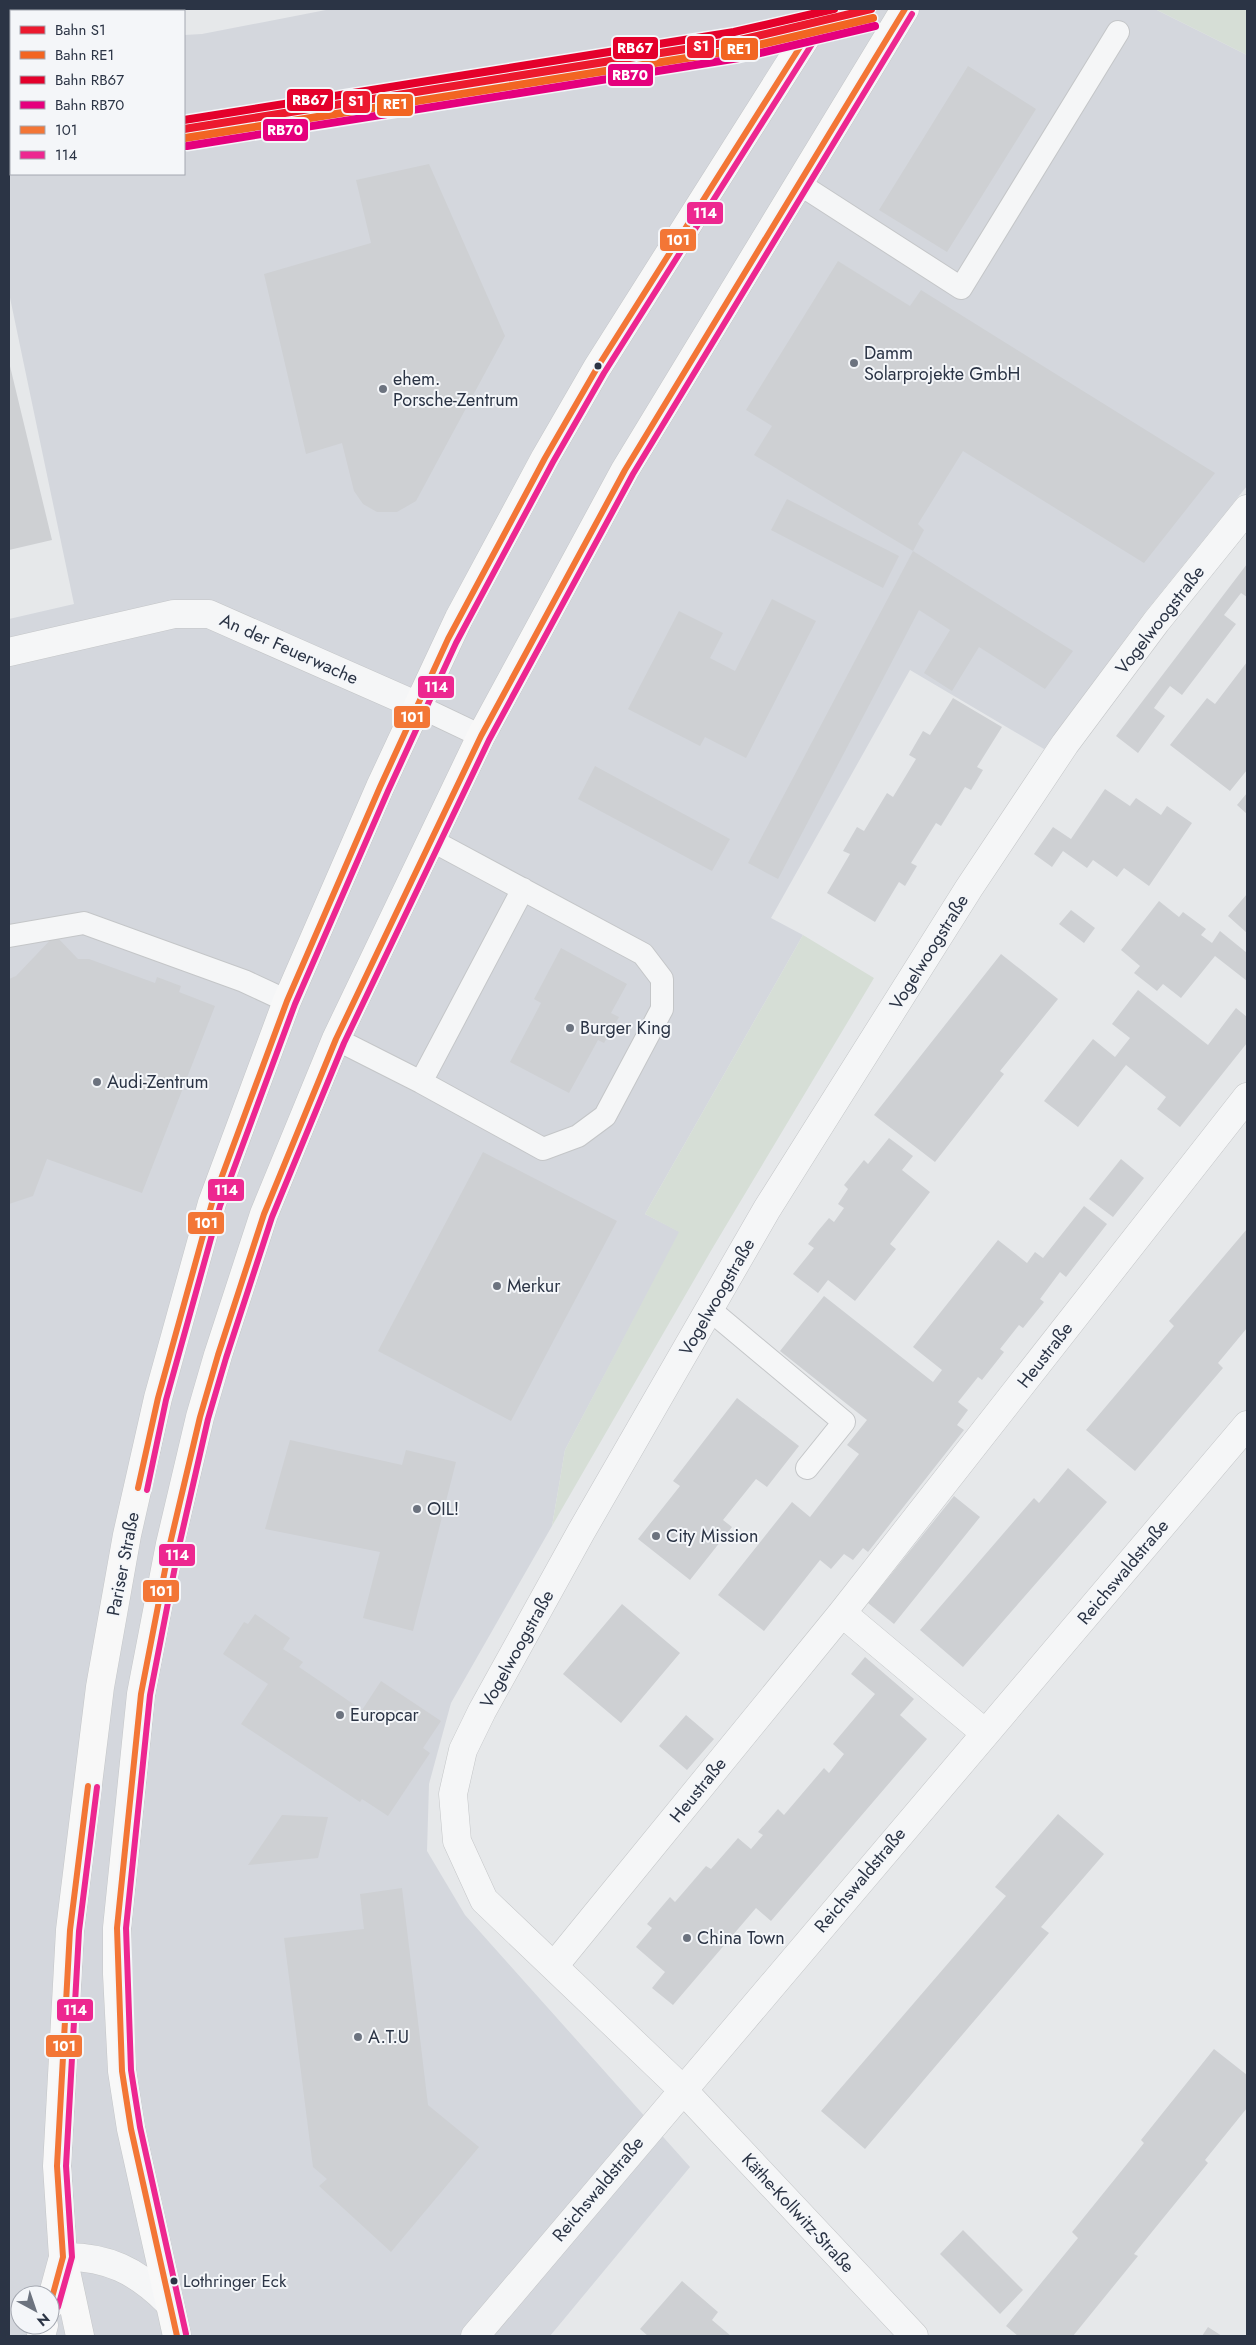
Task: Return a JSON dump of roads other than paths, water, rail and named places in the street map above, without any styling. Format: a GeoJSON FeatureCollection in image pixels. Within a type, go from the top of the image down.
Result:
{"type":"FeatureCollection","features":[{"type":"Feature","properties":{"kind":"main road","name":"Pariser Straße"},"geometry":{"type":"LineString","coordinates":[[80,2336],[63,2257],[57,2166],[70,1930],[102,1678],[127,1535],[158,1398],[206,1221],[287,1001],[380,787],[459,618],[545,458],[597,368],[824,9]]}},
{"type":"Feature","properties":{"kind":"main road"},"geometry":{"type":"LineString","coordinates":[[177,2336],[131,2129],[122,2071],[117,1974],[118,1928],[141,1694],[170,1544],[200,1417],[264,1214],[336,1039],[481,736],[625,470],[905,9]]}},
{"type":"Feature","properties":{"kind":"main road"},"geometry":{"type":"LineString","coordinates":[[55,2285],[63,2257]]}},
{"type":"Feature","properties":{"kind":"street","name":"Vogelwoogstraße"},"geometry":{"type":"LineString","coordinates":[[682,2090],[484,1900],[457,1841],[453,1794],[463,1750],[581,1532],[767,1209],[969,888],[1054,760],[1156,622],[1247,510]]}},
{"type":"Feature","properties":{"kind":"street","name":"An der Feuerwache"},"geometry":{"type":"LineString","coordinates":[[9,652],[165,615],[209,614],[418,706]]}},
{"type":"Feature","properties":{"kind":"street","name":"Heustraße"},"geometry":{"type":"LineString","coordinates":[[554,1966],[842,1613],[1247,1097]]}},
{"type":"Feature","properties":{"kind":"street","name":"Reichswaldstraße"},"geometry":{"type":"LineString","coordinates":[[475,2336],[1247,1425]]}},
{"type":"Feature","properties":{"kind":"street"},"geometry":{"type":"LineString","coordinates":[[842,1613],[985,1733]]}},
{"type":"Feature","properties":{"kind":"street","name":"Käthe-Kollwitz-Straße"},"geometry":{"type":"LineString","coordinates":[[682,2090],[914,2336]]}},
{"type":"Feature","properties":{"kind":"street"},"geometry":{"type":"LineString","coordinates":[[63,2257],[84,2256],[115,2264],[149,2283],[168,2302]]}},
{"type":"Feature","properties":{"kind":"lane"},"geometry":{"type":"LineString","coordinates":[[798,183],[961,288],[1118,32]]}},
{"type":"Feature","properties":{"kind":"lane"},"geometry":{"type":"LineString","coordinates":[[418,706],[481,736]]}},
{"type":"Feature","properties":{"kind":"lane"},"geometry":{"type":"LineString","coordinates":[[336,1039],[421,1082],[543,1149],[578,1136],[605,1116],[662,1009],[662,979],[643,954],[431,840]]}},
{"type":"Feature","properties":{"kind":"lane"},"geometry":{"type":"LineString","coordinates":[[421,1082],[523,890]]}},
{"type":"Feature","properties":{"kind":"lane"},"geometry":{"type":"LineString","coordinates":[[9,936],[84,922],[244,981],[287,1001]]}},
{"type":"Feature","properties":{"kind":"lane"},"geometry":{"type":"LineString","coordinates":[[709,1309],[844,1422],[807,1468]]}},
{"type":"Feature","properties":{"kind":"rail line","name":"RB67"},"geometry":{"type":"LineString","coordinates":[[185,120],[734,32],[834,9]]}},
{"type":"Feature","properties":{"kind":"rail line","name":"S1"},"geometry":{"type":"LineString","coordinates":[[185,129],[736,41],[871,9]]}},
{"type":"Feature","properties":{"kind":"rail line","name":"RE1"},"geometry":{"type":"LineString","coordinates":[[185,138],[737,50],[873,18]]}},
{"type":"Feature","properties":{"kind":"rail line","name":"RB70"},"geometry":{"type":"LineString","coordinates":[[187,146],[739,58],[875,26]]}},
{"type":"Feature","properties":{"kind":"place","name":"Damm Solarprojekte GmbH"},"geometry":{"type":"Point","coordinates":[854,363]}},
{"type":"Feature","properties":{"kind":"place","name":"ehem. Porsche-Zentrum"},"geometry":{"type":"Point","coordinates":[383,389]}},
{"type":"Feature","properties":{"kind":"place","name":"Burger King"},"geometry":{"type":"Point","coordinates":[570,1028]}},
{"type":"Feature","properties":{"kind":"place","name":"Audi-Zentrum"},"geometry":{"type":"Point","coordinates":[97,1082]}},
{"type":"Feature","properties":{"kind":"place","name":"Merkur"},"geometry":{"type":"Point","coordinates":[497,1286]}},
{"type":"Feature","properties":{"kind":"place","name":"OIL!"},"geometry":{"type":"Point","coordinates":[417,1509]}},
{"type":"Feature","properties":{"kind":"place","name":"City Mission"},"geometry":{"type":"Point","coordinates":[656,1536]}},
{"type":"Feature","properties":{"kind":"place","name":"Europcar"},"geometry":{"type":"Point","coordinates":[340,1715]}},
{"type":"Feature","properties":{"kind":"place","name":"China Town"},"geometry":{"type":"Point","coordinates":[687,1938]}},
{"type":"Feature","properties":{"kind":"place","name":"A.T.U"},"geometry":{"type":"Point","coordinates":[358,2037]}},
{"type":"Feature","properties":{"kind":"place","name":"Lothringer Eck"},"geometry":{"type":"Point","coordinates":[174,2281]}}]}
